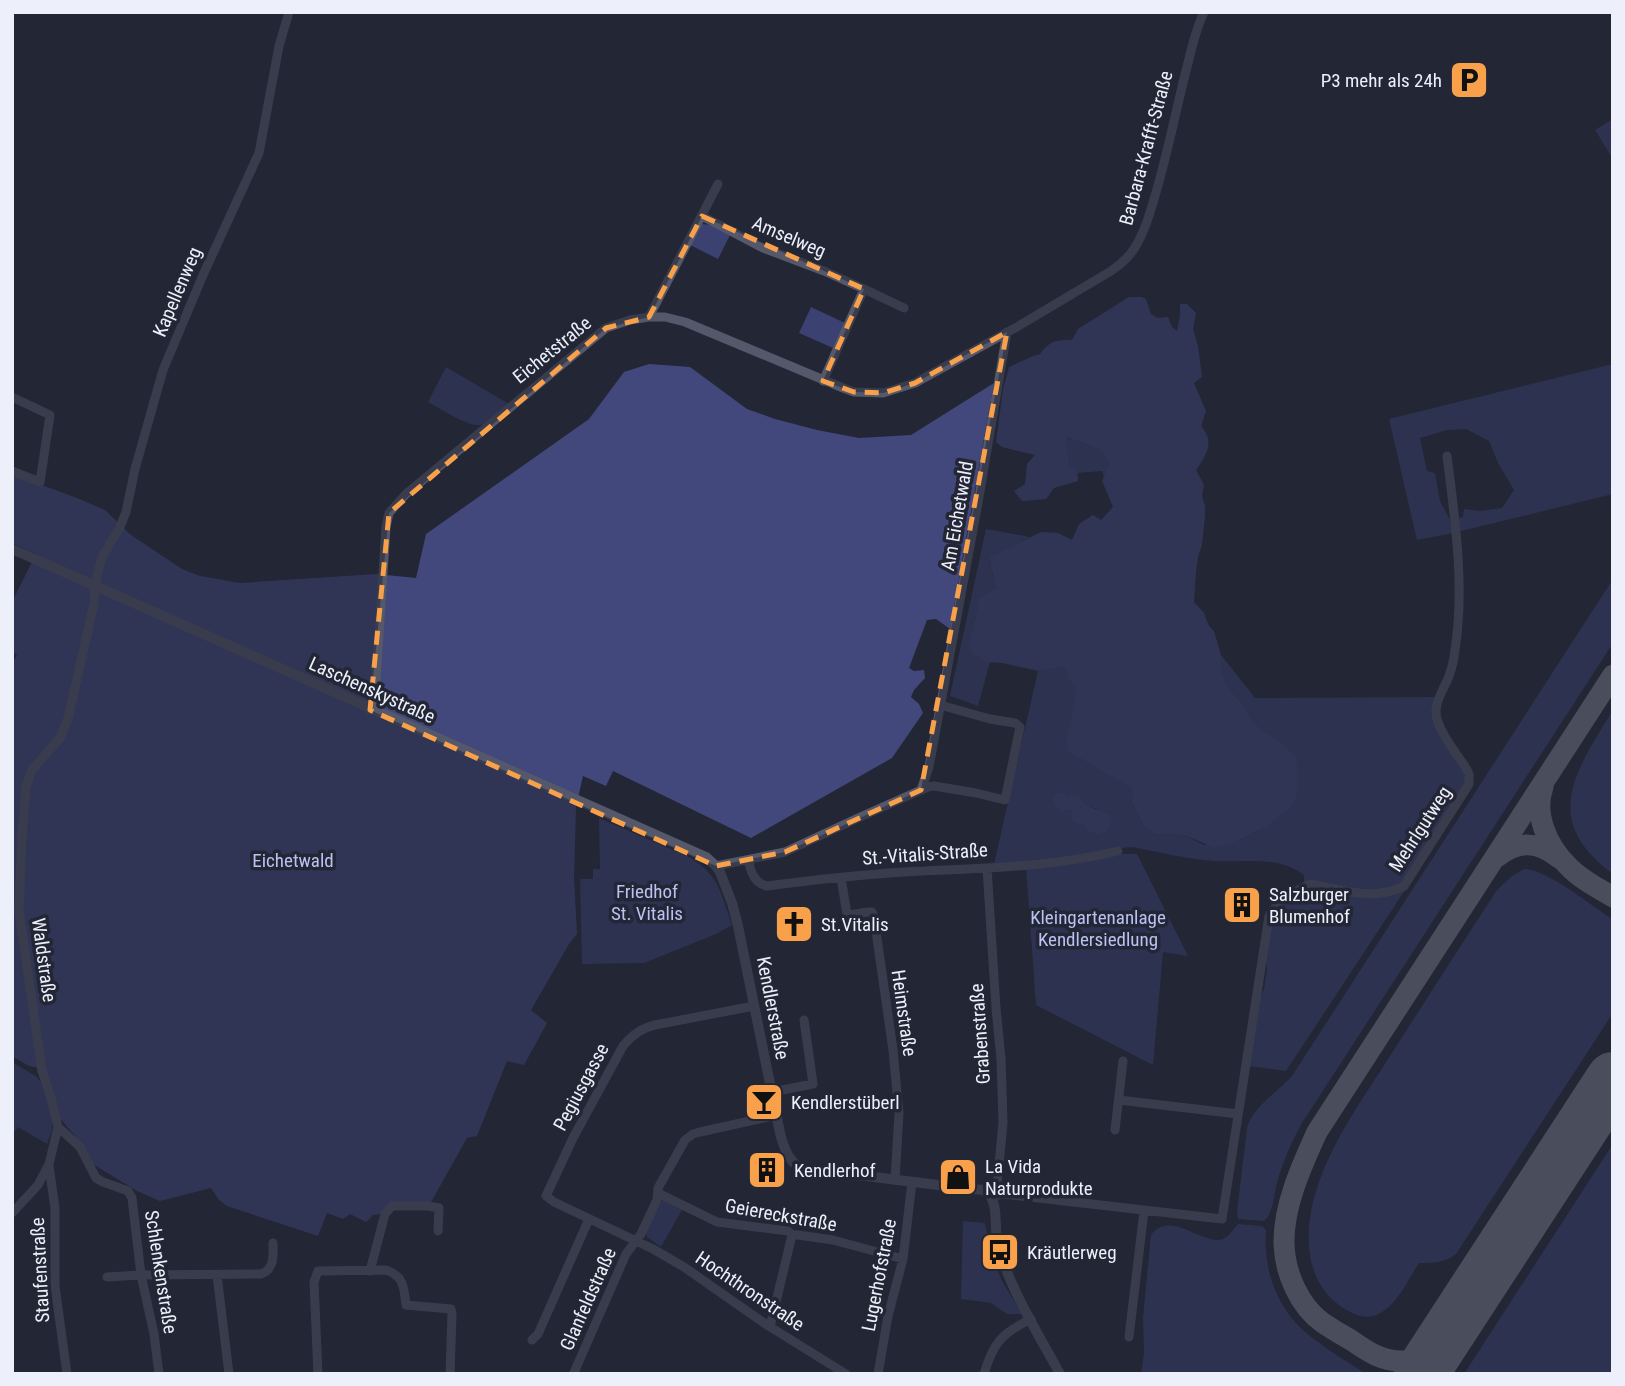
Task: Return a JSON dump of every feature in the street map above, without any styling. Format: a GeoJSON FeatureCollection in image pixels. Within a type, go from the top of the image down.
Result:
{"type":"FeatureCollection","features":[{"type":"Feature","properties":{"kind":"street","name":"Kapellenweg"},"geometry":{"type":"LineString","coordinates":[[95,585],[102,557],[126,512],[135,469],[163,370],[259,153],[279,46],[289,12]]}},
{"type":"Feature","properties":{"kind":"street","name":"Barbara-Krafft-Straße"},"geometry":{"type":"LineString","coordinates":[[1100,278],[1118,267],[1130,255],[1145,227],[1194,40],[1204,12]]}},
{"type":"Feature","properties":{"kind":"street"},"geometry":{"type":"LineString","coordinates":[[649,317],[718,184]]}},
{"type":"Feature","properties":{"kind":"street","name":"Amselweg"},"geometry":{"type":"LineString","coordinates":[[702,216],[763,248],[824,271],[904,308]]}},
{"type":"Feature","properties":{"kind":"street","name":"Eichetstraße"},"geometry":{"type":"LineString","coordinates":[[370,709],[375,696],[389,513],[406,494],[606,328],[649,317],[685,321],[823,381],[854,392],[883,393],[915,383],[1100,278]]}},
{"type":"Feature","properties":{"kind":"street"},"geometry":{"type":"LineString","coordinates":[[823,381],[864,289]]}},
{"type":"Feature","properties":{"kind":"street","name":"Am Eichetwald"},"geometry":{"type":"LineString","coordinates":[[921,790],[929,767],[1007,332]]}},
{"type":"Feature","properties":{"kind":"street"},"geometry":{"type":"LineString","coordinates":[[12,397],[50,415],[40,482],[12,471]]}},
{"type":"Feature","properties":{"kind":"street","name":"Mehrlgutweg"},"geometry":{"type":"LineString","coordinates":[[1222,1219],[1267,923],[1272,910],[1285,898],[1310,884],[1362,894],[1391,892],[1404,886],[1469,784],[1466,768],[1440,726],[1436,712],[1456,648],[1459,587],[1447,456]]}},
{"type":"Feature","properties":{"kind":"street","name":"Laschenskystraße"},"geometry":{"type":"LineString","coordinates":[[12,549],[682,846],[706,857],[716,866]]}},
{"type":"Feature","properties":{"kind":"street","name":"Waldstraße"},"geometry":{"type":"LineString","coordinates":[[12,1213],[38,1185],[48,1164],[58,1127],[42,1071],[19,911],[26,787],[37,763],[60,738],[68,719],[94,603],[95,585]]}},
{"type":"Feature","properties":{"kind":"street"},"geometry":{"type":"LineString","coordinates":[[716,866],[785,852],[928,787],[1005,800],[1020,727],[1016,723],[940,705]]}},
{"type":"Feature","properties":{"kind":"street","name":"St.-Vitalis-Straße"},"geometry":{"type":"LineString","coordinates":[[748,860],[755,879],[765,886],[903,872],[1085,859],[1118,851]]}},
{"type":"Feature","properties":{"kind":"street","name":"Kendlerstraße"},"geometry":{"type":"LineString","coordinates":[[716,866],[736,916],[786,1152],[801,1168],[811,1172],[983,1190],[992,1196],[1004,1194],[1222,1219]]}},
{"type":"Feature","properties":{"kind":"street","name":"Grabenstraße"},"geometry":{"type":"LineString","coordinates":[[987,868],[1003,1123],[997,1185],[992,1196]]}},
{"type":"Feature","properties":{"kind":"street","name":"Heimstraße"},"geometry":{"type":"LineString","coordinates":[[841,878],[847,914],[869,911],[874,917],[899,1113],[895,1180]]}},
{"type":"Feature","properties":{"kind":"street","name":"Pegiusgasse"},"geometry":{"type":"LineString","coordinates":[[547,1196],[573,1139],[631,1036],[646,1027],[754,1006]]}},
{"type":"Feature","properties":{"kind":"street"},"geometry":{"type":"LineString","coordinates":[[772,1092],[813,1084],[804,1020]]}},
{"type":"Feature","properties":{"kind":"street"},"geometry":{"type":"LineString","coordinates":[[1115,1130],[1123,1061]]}},
{"type":"Feature","properties":{"kind":"street"},"geometry":{"type":"LineString","coordinates":[[1119,1100],[1238,1114]]}},
{"type":"Feature","properties":{"kind":"street","name":"Glanfeldstraße"},"geometry":{"type":"LineString","coordinates":[[575,1373],[626,1254],[646,1223],[658,1188],[682,1144],[689,1136],[700,1132],[777,1115]]}},
{"type":"Feature","properties":{"kind":"street","name":"Schlenkenstraße"},"geometry":{"type":"LineString","coordinates":[[58,1127],[80,1147],[96,1178],[128,1191],[132,1198],[141,1275],[159,1374]]}},
{"type":"Feature","properties":{"kind":"street","name":"Staufenstraße"},"geometry":{"type":"LineString","coordinates":[[48,1164],[55,1208],[54,1282],[68,1374]]}},
{"type":"Feature","properties":{"kind":"street","name":"Lugerhofstraße"},"geometry":{"type":"LineString","coordinates":[[878,1374],[888,1316],[903,1259],[912,1182]]}},
{"type":"Feature","properties":{"kind":"street","name":"Geiereckstraße"},"geometry":{"type":"LineString","coordinates":[[658,1193],[716,1222],[788,1231],[792,1235],[833,1240],[903,1259]]}},
{"type":"Feature","properties":{"kind":"street","name":"Glanfeldstraße"},"geometry":{"type":"LineString","coordinates":[[547,1196],[634,1241]]}},
{"type":"Feature","properties":{"kind":"street"},"geometry":{"type":"LineString","coordinates":[[992,1196],[1000,1252],[1013,1284],[1060,1374]]}},
{"type":"Feature","properties":{"kind":"street"},"geometry":{"type":"LineString","coordinates":[[370,1271],[385,1214],[392,1206],[439,1208],[438,1231]]}},
{"type":"Feature","properties":{"kind":"street"},"geometry":{"type":"LineString","coordinates":[[1129,1337],[1144,1211]]}},
{"type":"Feature","properties":{"kind":"street","name":"Glanfeldstraße"},"geometry":{"type":"LineString","coordinates":[[532,1340],[538,1334],[589,1219]]}},
{"type":"Feature","properties":{"kind":"street"},"geometry":{"type":"LineString","coordinates":[[770,1327],[792,1235]]}},
{"type":"Feature","properties":{"kind":"street","name":"Hochthronstraße"},"geometry":{"type":"LineString","coordinates":[[634,1241],[687,1269],[770,1327],[846,1374]]}},
{"type":"Feature","properties":{"kind":"street"},"geometry":{"type":"LineString","coordinates":[[107,1277],[266,1272],[272,1266],[273,1242]]}},
{"type":"Feature","properties":{"kind":"street"},"geometry":{"type":"LineString","coordinates":[[318,1374],[314,1282],[318,1270],[386,1270],[400,1278],[406,1305],[451,1309],[450,1374]]}},
{"type":"Feature","properties":{"kind":"street"},"geometry":{"type":"LineString","coordinates":[[217,1275],[229,1374]]}},
{"type":"Feature","properties":{"kind":"street"},"geometry":{"type":"LineString","coordinates":[[984,1374],[997,1343],[1031,1319]]}},
{"type":"Feature","properties":{"kind":"highlighted area"},"geometry":{"type":"Polygon","coordinates":[[[702,216],[864,289],[823,381],[854,392],[883,393],[915,383],[1007,332],[921,790],[785,852],[716,866],[370,710],[389,513],[606,328],[649,317],[702,216]]]}},
{"type":"Feature","properties":{"kind":"green space"},"geometry":{"type":"Polygon","coordinates":[[[1613,119],[1613,159],[1595,130],[1613,119]]]}},
{"type":"Feature","properties":{"kind":"green space"},"geometry":{"type":"Polygon","coordinates":[[[702,224],[730,235],[718,259],[690,245],[702,224]]]}},
{"type":"Feature","properties":{"kind":"green space"},"geometry":{"type":"Polygon","coordinates":[[[1129,297],[1146,299],[1151,314],[1158,318],[1168,317],[1177,331],[1180,304],[1187,304],[1196,313],[1193,329],[1202,377],[1194,383],[1206,411],[1201,426],[1208,437],[1208,448],[1196,470],[1204,485],[1202,496],[1205,516],[1194,602],[1214,631],[1225,682],[1251,719],[1297,757],[1297,791],[1290,806],[1272,822],[1252,834],[1214,848],[1185,835],[1155,834],[1144,827],[1133,805],[1132,788],[1069,752],[1067,739],[1077,687],[1068,679],[1066,667],[1038,671],[985,662],[972,653],[969,641],[978,598],[996,588],[989,558],[1041,532],[1058,533],[1072,540],[1079,524],[1093,515],[1101,520],[1113,507],[1102,481],[1109,463],[1101,450],[1066,437],[1069,465],[1077,467],[1078,481],[1054,488],[1046,499],[1022,501],[1014,491],[1025,484],[1027,464],[1035,455],[1002,447],[996,442],[1003,389],[1009,367],[1040,354],[1054,342],[1072,340],[1078,329],[1129,297]]]}},
{"type":"Feature","properties":{"kind":"green space"},"geometry":{"type":"Polygon","coordinates":[[[811,307],[845,323],[833,348],[799,333],[811,307]]]}},
{"type":"Feature","properties":{"kind":"green space","name":"Eichetwald"},"geometry":{"type":"Polygon","coordinates":[[[649,364],[690,367],[747,409],[817,430],[859,438],[911,435],[994,383],[950,629],[936,619],[927,620],[909,668],[914,671],[924,670],[925,678],[911,697],[919,704],[923,713],[892,758],[751,838],[613,771],[606,786],[583,776],[576,807],[574,878],[577,934],[531,1010],[547,1023],[524,1065],[507,1061],[477,1136],[467,1138],[431,1202],[389,1204],[383,1214],[373,1215],[366,1222],[350,1214],[343,1219],[327,1213],[318,1236],[227,1206],[211,1188],[160,1201],[137,1191],[88,1161],[75,1136],[58,1116],[45,1069],[29,1066],[12,1056],[12,664],[17,655],[12,651],[12,602],[36,554],[12,543],[12,474],[105,510],[131,535],[182,569],[200,576],[240,583],[376,574],[416,578],[426,534],[589,419],[624,372],[649,364]]]}},
{"type":"Feature","properties":{"kind":"green space"},"geometry":{"type":"Polygon","coordinates":[[[1613,364],[1613,494],[1417,540],[1389,419],[1613,364]],[[1466,429],[1447,430],[1420,438],[1427,471],[1435,473],[1440,501],[1450,520],[1463,517],[1464,509],[1481,511],[1502,508],[1514,490],[1489,441],[1466,429]]]}},
{"type":"Feature","properties":{"kind":"green space"},"geometry":{"type":"Polygon","coordinates":[[[446,367],[509,404],[481,425],[476,425],[454,417],[428,402],[446,367]]]}},
{"type":"Feature","properties":{"kind":"green space"},"geometry":{"type":"Polygon","coordinates":[[[1065,437],[1101,450],[1109,463],[1104,476],[1102,471],[1077,473],[1077,467],[1069,465],[1065,437]]]}},
{"type":"Feature","properties":{"kind":"green space"},"geometry":{"type":"Polygon","coordinates":[[[986,529],[1030,537],[989,559],[996,588],[978,598],[969,641],[985,662],[990,662],[978,706],[950,696],[986,529]]]}},
{"type":"Feature","properties":{"kind":"green space"},"geometry":{"type":"Polygon","coordinates":[[[1613,579],[1613,643],[1302,1123],[1283,1164],[1267,1217],[1264,1221],[1238,1219],[1250,1120],[1260,1106],[1292,1076],[1613,579]]]}},
{"type":"Feature","properties":{"kind":"green space"},"geometry":{"type":"Polygon","coordinates":[[[1221,655],[1255,698],[1437,697],[1434,706],[1462,764],[1467,784],[1405,890],[1286,1071],[1249,1066],[1267,970],[1272,918],[1276,911],[1304,889],[1304,875],[1272,862],[1204,860],[1132,847],[1087,857],[994,864],[1038,671],[1066,667],[1077,687],[1069,752],[1133,788],[1133,806],[1144,827],[1155,834],[1185,835],[1204,845],[1242,839],[1263,826],[1298,785],[1297,758],[1251,719],[1225,682],[1221,655]],[[1059,792],[1053,800],[1055,806],[1062,811],[1070,810],[1073,823],[1085,826],[1097,809],[1088,806],[1075,795],[1067,797],[1059,792]]]}},
{"type":"Feature","properties":{"kind":"green space"},"geometry":{"type":"Polygon","coordinates":[[[1613,710],[1613,874],[1590,854],[1577,834],[1571,815],[1571,795],[1587,754],[1613,710]]]}},
{"type":"Feature","properties":{"kind":"green space"},"geometry":{"type":"Polygon","coordinates":[[[1059,792],[1067,797],[1075,795],[1088,806],[1110,815],[1112,823],[1099,835],[1088,831],[1085,826],[1073,823],[1070,810],[1062,811],[1055,806],[1053,800],[1059,792]]]}},
{"type":"Feature","properties":{"kind":"green space","name":"Friedhof St. Vitalis"},"geometry":{"type":"Polygon","coordinates":[[[599,818],[689,857],[699,864],[718,886],[732,925],[644,963],[582,964],[580,879],[593,879],[593,869],[600,869],[599,818]]]}},
{"type":"Feature","properties":{"kind":"green space","name":"Kleingartenanlage Kendlersiedlung"},"geometry":{"type":"Polygon","coordinates":[[[1116,854],[1137,854],[1188,956],[1163,952],[1153,1065],[1036,1005],[1026,867],[1116,854]]]}},
{"type":"Feature","properties":{"kind":"green space"},"geometry":{"type":"Polygon","coordinates":[[[1524,869],[1557,881],[1613,920],[1613,1013],[1456,1254],[1443,1261],[1419,1263],[1397,1297],[1380,1313],[1367,1317],[1353,1314],[1331,1298],[1314,1270],[1309,1237],[1318,1185],[1341,1134],[1360,1102],[1497,890],[1524,869]]]}},
{"type":"Feature","properties":{"kind":"green space"},"geometry":{"type":"Polygon","coordinates":[[[12,1062],[37,1077],[44,1087],[53,1112],[52,1130],[47,1144],[18,1127],[12,1135],[12,1062]]]}},
{"type":"Feature","properties":{"kind":"green space"},"geometry":{"type":"Polygon","coordinates":[[[1613,1144],[1613,1374],[1464,1374],[1613,1144]]]}},
{"type":"Feature","properties":{"kind":"green space"},"geometry":{"type":"Polygon","coordinates":[[[663,1199],[683,1208],[661,1247],[647,1237],[646,1231],[663,1199]]]}},
{"type":"Feature","properties":{"kind":"green space"},"geometry":{"type":"Polygon","coordinates":[[[963,1221],[985,1223],[990,1251],[1002,1281],[1022,1314],[1007,1314],[991,1303],[961,1299],[963,1221]]]}},
{"type":"Feature","properties":{"kind":"green space"},"geometry":{"type":"Polygon","coordinates":[[[1238,1224],[1262,1226],[1266,1230],[1269,1271],[1278,1297],[1293,1320],[1318,1342],[1366,1374],[1141,1374],[1151,1235],[1159,1228],[1168,1226],[1206,1238],[1223,1239],[1238,1224]]]}},
{"type":"Feature","properties":{"kind":"taxiway"},"geometry":{"type":"LineString","coordinates":[[1439,1347],[1413,1359],[1389,1360],[1370,1352],[1314,1316],[1300,1298],[1287,1266],[1284,1244],[1290,1201],[1317,1132],[1613,675]]}},
{"type":"Feature","properties":{"kind":"taxiway"},"geometry":{"type":"LineString","coordinates":[[1543,787],[1540,797],[1541,819],[1554,849],[1578,875],[1613,897]]}},
{"type":"Feature","properties":{"kind":"taxiway"},"geometry":{"type":"LineString","coordinates":[[1497,857],[1505,851],[1528,845],[1544,848],[1559,858]]}},
{"type":"Feature","properties":{"kind":"runway"},"geometry":{"type":"LineString","coordinates":[[1421,1374],[1613,1079]]}},
{"type":"Feature","properties":{"kind":"place","name":"P3 mehr als 24h"},"geometry":{"type":"Point","coordinates":[1469,80]}},
{"type":"Feature","properties":{"kind":"place","name":"Salzburger Blumenhof"},"geometry":{"type":"Point","coordinates":[1242,905]}},
{"type":"Feature","properties":{"kind":"place","name":"St.Vitalis"},"geometry":{"type":"Point","coordinates":[794,924]}},
{"type":"Feature","properties":{"kind":"place","name":"Kendlerstüberl"},"geometry":{"type":"Point","coordinates":[764,1102]}},
{"type":"Feature","properties":{"kind":"place","name":"Kendlerhof"},"geometry":{"type":"Point","coordinates":[767,1170]}},
{"type":"Feature","properties":{"kind":"place","name":"La Vida Naturprodukte"},"geometry":{"type":"Point","coordinates":[958,1177]}},
{"type":"Feature","properties":{"kind":"place","name":"Kräutlerweg"},"geometry":{"type":"Point","coordinates":[1000,1252]}}]}
